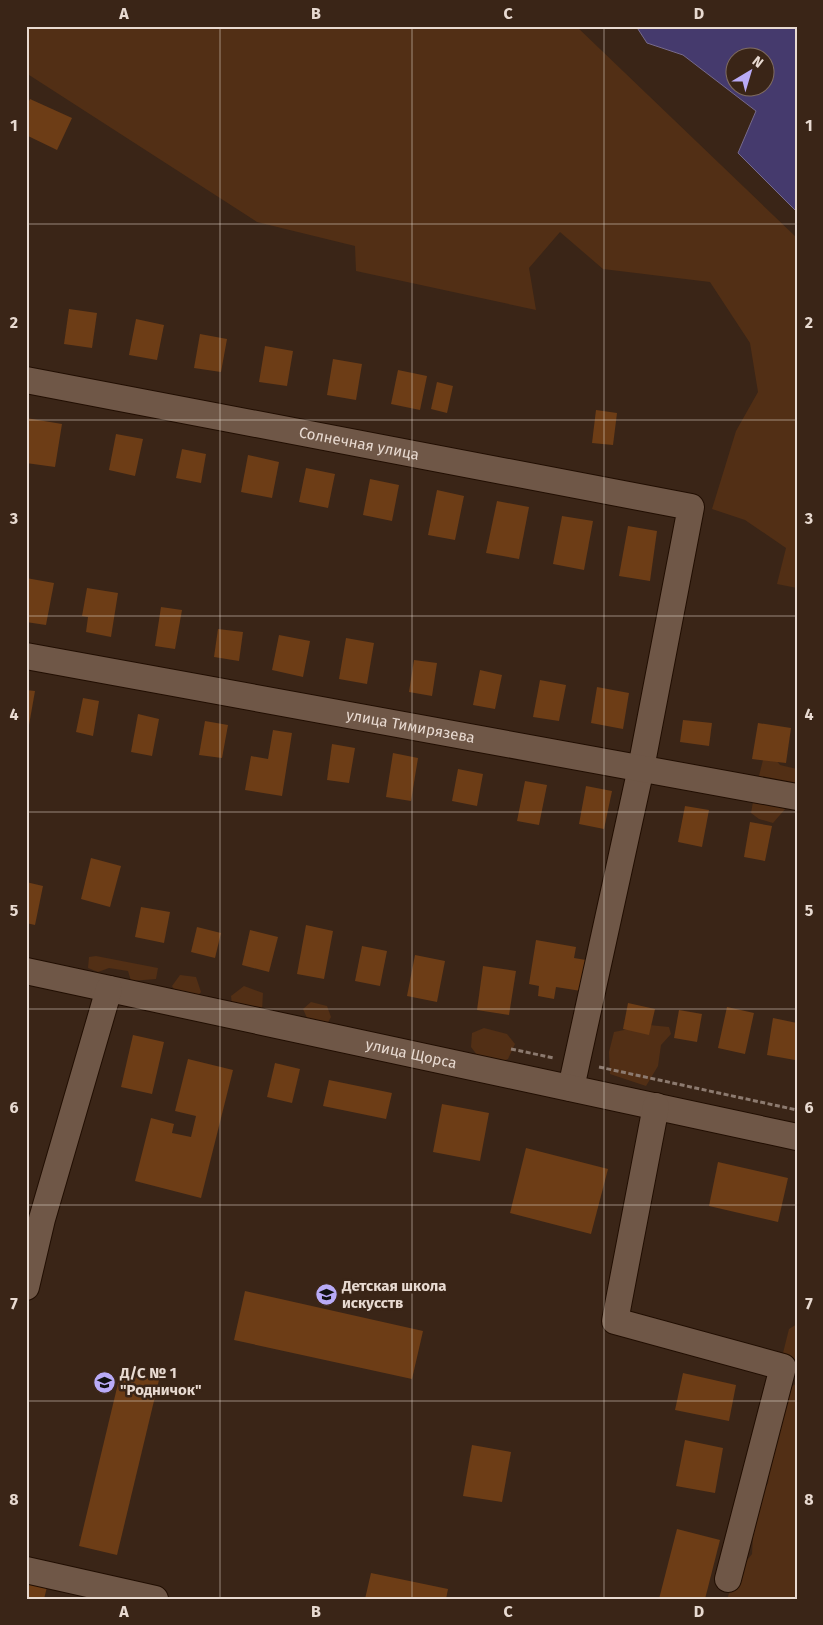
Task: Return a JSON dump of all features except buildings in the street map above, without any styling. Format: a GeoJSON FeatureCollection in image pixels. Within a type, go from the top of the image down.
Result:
{"type":"FeatureCollection","features":[{"type":"Feature","properties":{"kind":"street","name":"Солнечная улица"},"geometry":{"type":"LineString","coordinates":[[26,380],[691,508],[641,768]]}},
{"type":"Feature","properties":{"kind":"street","name":"улица Тимирязева"},"geometry":{"type":"LineString","coordinates":[[26,656],[797,797]]}},
{"type":"Feature","properties":{"kind":"street"},"geometry":{"type":"LineString","coordinates":[[571,1088],[641,768]]}},
{"type":"Feature","properties":{"kind":"street","name":"улица Щорса"},"geometry":{"type":"LineString","coordinates":[[26,971],[797,1137]]}},
{"type":"Feature","properties":{"kind":"street"},"geometry":{"type":"LineString","coordinates":[[26,1287],[34,1217],[109,989]]}},
{"type":"Feature","properties":{"kind":"street"},"geometry":{"type":"LineString","coordinates":[[656,1106],[615,1321],[783,1367],[728,1579]]}},
{"type":"Feature","properties":{"kind":"street"},"geometry":{"type":"LineString","coordinates":[[26,1570],[155,1599]]}},
{"type":"Feature","properties":{"kind":"shaded area"},"geometry":{"type":"Polygon","coordinates":[[[26,26],[576,26],[797,238],[797,588],[777,584],[786,548],[745,520],[712,509],[736,431],[758,392],[750,343],[710,282],[603,269],[560,232],[529,268],[536,310],[356,271],[355,246],[257,222],[26,73],[26,26]]]}},
{"type":"Feature","properties":{"kind":"shaded area"},"geometry":{"type":"Polygon","coordinates":[[[636,26],[797,26],[797,212],[738,153],[756,111],[739,98],[776,98],[776,48],[726,48],[726,88],[683,55],[647,43],[636,26]]]}},
{"type":"Feature","properties":{"kind":"shaded area"},"geometry":{"type":"Polygon","coordinates":[[[764,756],[774,757],[780,765],[797,769],[797,786],[765,787],[759,776],[764,756]]]}},
{"type":"Feature","properties":{"kind":"shaded area"},"geometry":{"type":"Polygon","coordinates":[[[753,802],[786,808],[773,823],[759,819],[751,813],[753,802]]]}},
{"type":"Feature","properties":{"kind":"shaded area"},"geometry":{"type":"Polygon","coordinates":[[[96,956],[158,968],[156,979],[131,981],[128,971],[109,968],[98,972],[88,968],[89,957],[96,956]]]}},
{"type":"Feature","properties":{"kind":"shaded area"},"geometry":{"type":"Polygon","coordinates":[[[180,975],[196,977],[201,992],[197,997],[179,998],[172,986],[180,975]]]}},
{"type":"Feature","properties":{"kind":"shaded area"},"geometry":{"type":"Polygon","coordinates":[[[244,986],[263,993],[262,1010],[232,1005],[231,996],[244,986]]]}},
{"type":"Feature","properties":{"kind":"shaded area"},"geometry":{"type":"Polygon","coordinates":[[[311,1002],[327,1006],[331,1017],[326,1026],[308,1020],[303,1009],[311,1002]]]}},
{"type":"Feature","properties":{"kind":"shaded area"},"geometry":{"type":"Polygon","coordinates":[[[649,1025],[669,1027],[671,1034],[661,1045],[658,1066],[646,1086],[610,1074],[609,1052],[614,1032],[649,1025]]]}},
{"type":"Feature","properties":{"kind":"shaded area"},"geometry":{"type":"Polygon","coordinates":[[[484,1028],[507,1034],[515,1044],[508,1059],[494,1065],[483,1063],[471,1047],[472,1033],[484,1028]]]}},
{"type":"Feature","properties":{"kind":"shaded area"},"geometry":{"type":"Polygon","coordinates":[[[797,1324],[797,1373],[792,1372],[782,1357],[789,1329],[797,1324]]]}},
{"type":"Feature","properties":{"kind":"shaded area"},"geometry":{"type":"Polygon","coordinates":[[[797,1383],[797,1599],[727,1599],[736,1574],[752,1554],[753,1536],[762,1492],[768,1483],[774,1425],[788,1389],[797,1383]]]}},
{"type":"Feature","properties":{"kind":"place","name":"Детская школа искусств"},"geometry":{"type":"Point","coordinates":[326,1295]}},
{"type":"Feature","properties":{"kind":"place","name":"Д/С № 1 \"Родничок\""},"geometry":{"type":"Point","coordinates":[104,1382]}}]}
